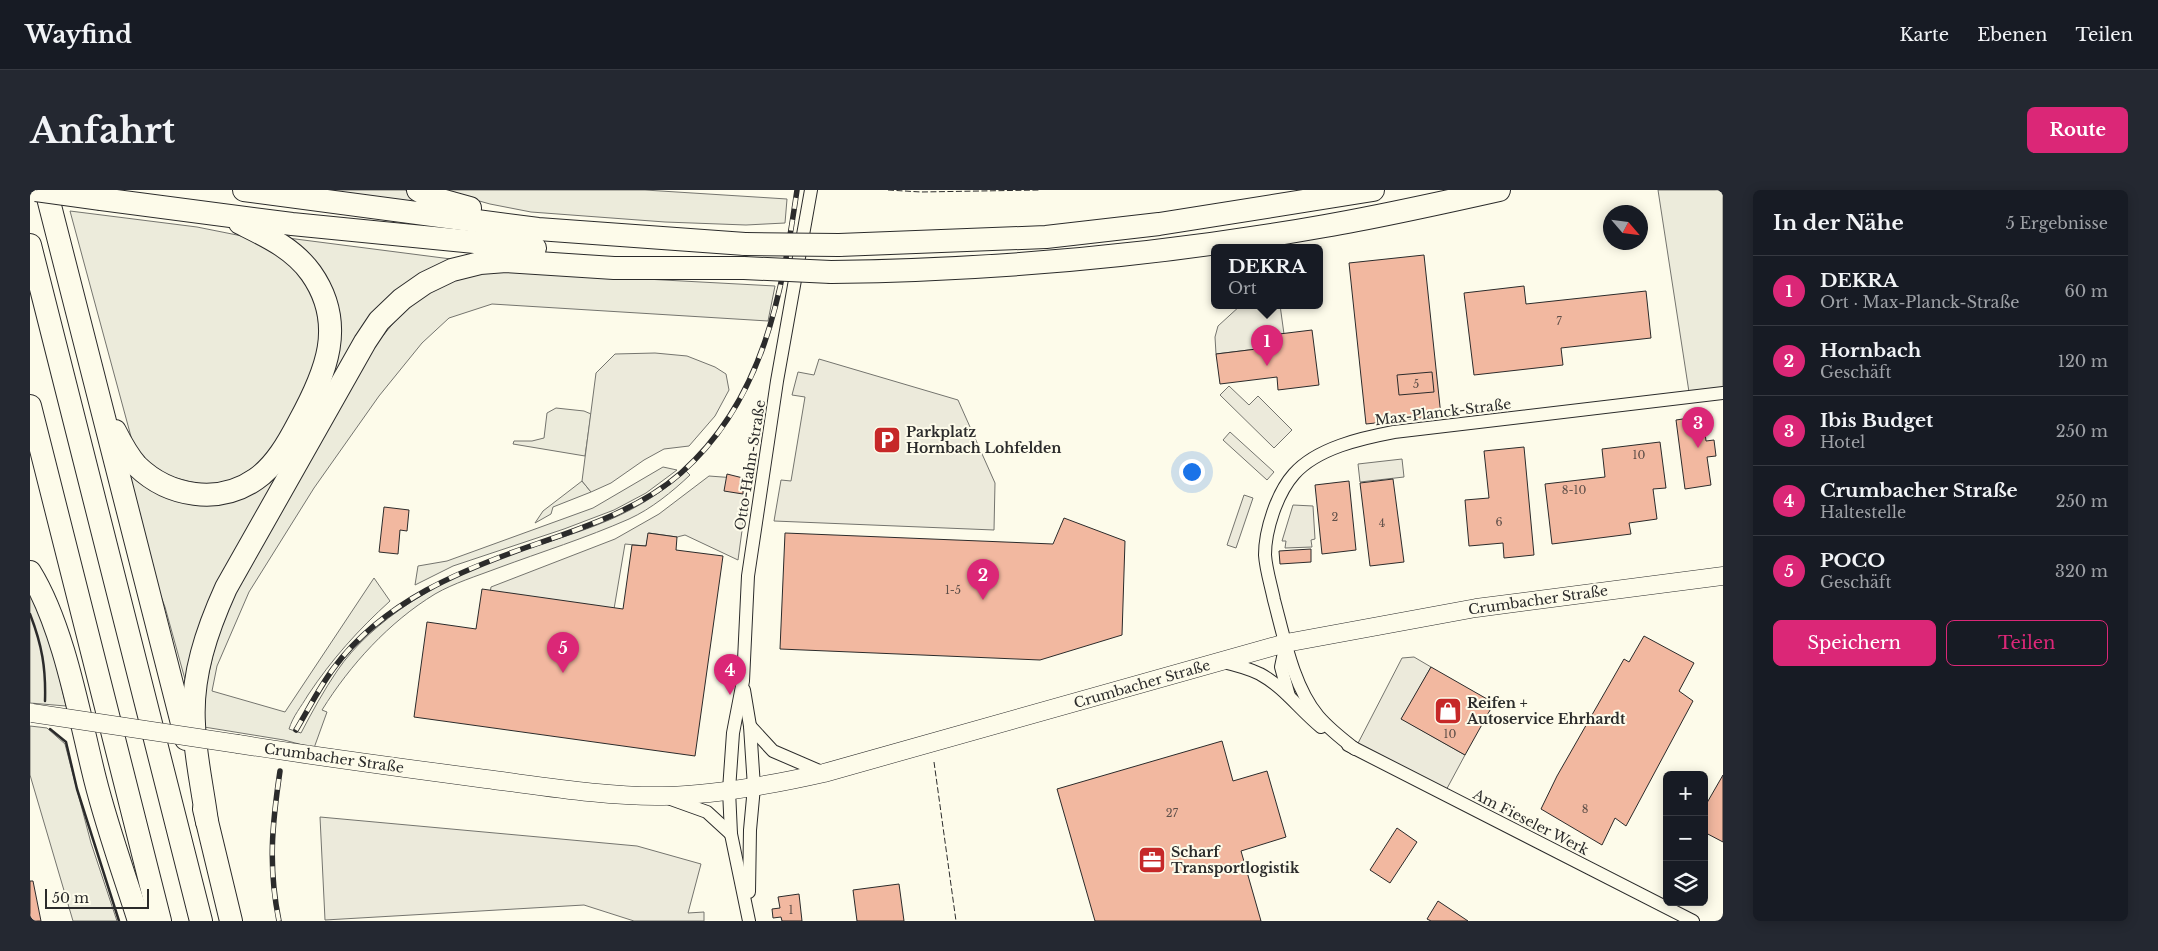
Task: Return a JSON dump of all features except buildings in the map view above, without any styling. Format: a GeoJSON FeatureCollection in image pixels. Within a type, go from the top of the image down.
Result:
{"type":"FeatureCollection","features":[{"type":"Feature","properties":{"kind":"highway"},"geometry":{"type":"LineString","coordinates":[[36,190],[292,224],[738,268]]}},
{"type":"Feature","properties":{"kind":"highway"},"geometry":{"type":"LineString","coordinates":[[46,190],[231,921]]}},
{"type":"Feature","properties":{"kind":"highway"},"geometry":{"type":"LineString","coordinates":[[244,190],[538,229],[745,244],[839,245],[1046,237],[1159,224],[1373,190]]}},
{"type":"Feature","properties":{"kind":"highway"},"geometry":{"type":"LineString","coordinates":[[418,190],[430,197],[538,229]]}},
{"type":"Feature","properties":{"kind":"highway"},"geometry":{"type":"LineString","coordinates":[[207,822],[194,723],[196,684],[202,650],[213,616],[226,588],[346,373],[379,321],[402,299],[425,283],[452,270],[480,263],[506,261],[614,268],[738,268],[831,272],[932,269],[1052,261],[1159,250],[1325,226],[1499,190]]}},
{"type":"Feature","properties":{"kind":"highway"},"geometry":{"type":"LineString","coordinates":[[100,401],[121,444],[137,465],[154,479],[177,490],[213,494],[236,489],[257,478],[277,458],[285,446],[313,397],[326,364],[330,330],[324,299],[310,272],[288,249],[221,214]]}},
{"type":"Feature","properties":{"kind":"highway"},"geometry":{"type":"LineString","coordinates":[[30,245],[201,921]]}},
{"type":"Feature","properties":{"kind":"highway"},"geometry":{"type":"LineString","coordinates":[[30,406],[160,921]]}},
{"type":"Feature","properties":{"kind":"highway"},"geometry":{"type":"LineString","coordinates":[[30,572],[43,596],[56,630],[104,813],[139,921]]}},
{"type":"Feature","properties":{"kind":"main road","name":"Crumbacher Straße"},"geometry":{"type":"LineString","coordinates":[[31,713],[518,783],[661,796],[754,787],[824,773],[1286,643],[1476,608],[1723,576]]}},
{"type":"Feature","properties":{"kind":"street","name":"Otto-Hahn-Straße"},"geometry":{"type":"LineString","coordinates":[[748,918],[731,834],[729,790],[733,733],[743,680],[748,576],[752,545],[777,380],[811,190]]}},
{"type":"Feature","properties":{"kind":"street","name":"Max-Planck-Straße"},"geometry":{"type":"LineString","coordinates":[[1286,643],[1266,567],[1267,536],[1277,504],[1294,474],[1324,453],[1348,443],[1394,432],[1723,393]]}},
{"type":"Feature","properties":{"kind":"street","name":"Am Fieseler Werk"},"geometry":{"type":"LineString","coordinates":[[1286,643],[1281,667],[1290,697]]}},
{"type":"Feature","properties":{"kind":"street","name":"Am Fieseler Werk"},"geometry":{"type":"LineString","coordinates":[[1286,643],[1302,690],[1318,716],[1337,735],[1355,749]]}},
{"type":"Feature","properties":{"kind":"street","name":"Am Fieseler Werk"},"geometry":{"type":"LineString","coordinates":[[1223,662],[1258,673],[1290,697],[1305,714],[1324,730],[1355,749],[1693,921]]}},
{"type":"Feature","properties":{"kind":"street","name":"Otto-Hahn-Straße"},"geometry":{"type":"LineString","coordinates":[[743,680],[750,726],[754,787],[750,830],[748,918]]}},
{"type":"Feature","properties":{"kind":"street"},"geometry":{"type":"LineString","coordinates":[[750,726],[773,751],[824,773]]}},
{"type":"Feature","properties":{"kind":"street"},"geometry":{"type":"LineString","coordinates":[[661,796],[707,812],[731,834]]}},
{"type":"Feature","properties":{"kind":"shaded area"},"geometry":{"type":"Polygon","coordinates":[[[304,190],[405,190],[424,200],[422,206],[304,190]]]}},
{"type":"Feature","properties":{"kind":"shaded area"},"geometry":{"type":"Polygon","coordinates":[[[440,190],[645,190],[787,199],[785,223],[746,225],[665,222],[531,212],[490,204],[440,190]]]}},
{"type":"Feature","properties":{"kind":"shaded area"},"geometry":{"type":"Polygon","coordinates":[[[1658,190],[1723,190],[1723,387],[1689,392],[1658,190]]]}},
{"type":"Feature","properties":{"kind":"shaded area"},"geometry":{"type":"Polygon","coordinates":[[[70,211],[197,227],[252,238],[292,263],[316,299],[320,338],[311,379],[275,445],[259,464],[227,484],[208,486],[156,473],[133,444],[70,211]]]}},
{"type":"Feature","properties":{"kind":"shaded area"},"geometry":{"type":"Polygon","coordinates":[[[280,237],[451,259],[412,279],[393,292],[378,310],[186,683],[165,607],[157,586],[126,465],[153,486],[260,483],[335,328],[280,237]]]}},
{"type":"Feature","properties":{"kind":"shaded area"},"geometry":{"type":"Polygon","coordinates":[[[496,271],[775,286],[768,321],[492,304],[449,318],[422,343],[379,396],[314,488],[249,592],[217,666],[212,691],[285,712],[374,578],[390,601],[346,645],[308,695],[289,729],[301,733],[327,686],[352,652],[369,634],[410,603],[432,589],[478,567],[598,525],[621,515],[665,489],[686,471],[690,475],[661,500],[629,519],[580,539],[458,583],[442,590],[418,605],[386,631],[358,661],[333,693],[322,710],[327,712],[314,748],[284,740],[204,727],[203,699],[221,619],[373,348],[395,321],[434,289],[468,274],[496,271]]]}},
{"type":"Feature","properties":{"kind":"shaded area"},"geometry":{"type":"Polygon","coordinates":[[[1237,309],[1281,309],[1284,334],[1271,335],[1273,347],[1216,354],[1215,337],[1218,326],[1237,309]]]}},
{"type":"Feature","properties":{"kind":"shaded area"},"geometry":{"type":"Polygon","coordinates":[[[655,353],[687,356],[715,367],[726,374],[729,390],[715,416],[689,446],[664,449],[644,460],[611,483],[591,492],[582,481],[596,373],[615,354],[655,353]]]}},
{"type":"Feature","properties":{"kind":"shaded area","name":"Parkplatz Hornbach Lohfelden"},"geometry":{"type":"Polygon","coordinates":[[[819,359],[958,400],[995,483],[994,530],[774,521],[781,480],[791,481],[805,397],[792,395],[798,372],[814,375],[819,359]]]}},
{"type":"Feature","properties":{"kind":"shaded area"},"geometry":{"type":"Polygon","coordinates":[[[1229,386],[1249,405],[1258,396],[1292,430],[1274,448],[1220,395],[1229,386]]]}},
{"type":"Feature","properties":{"kind":"shaded area"},"geometry":{"type":"Polygon","coordinates":[[[556,408],[584,411],[591,414],[585,456],[513,444],[514,441],[532,441],[544,438],[547,413],[556,408]]]}},
{"type":"Feature","properties":{"kind":"shaded area"},"geometry":{"type":"Polygon","coordinates":[[[1230,432],[1274,472],[1267,480],[1223,440],[1230,432]]]}},
{"type":"Feature","properties":{"kind":"shaded area"},"geometry":{"type":"Polygon","coordinates":[[[1402,459],[1404,477],[1360,482],[1358,464],[1402,459]]]}},
{"type":"Feature","properties":{"kind":"shaded area"},"geometry":{"type":"Polygon","coordinates":[[[663,467],[677,470],[646,493],[614,510],[564,529],[453,566],[415,585],[418,566],[447,561],[593,508],[663,467]]]}},
{"type":"Feature","properties":{"kind":"shaded area"},"geometry":{"type":"Polygon","coordinates":[[[709,476],[749,479],[738,560],[685,535],[677,537],[649,533],[646,546],[625,544],[614,609],[490,593],[491,587],[615,539],[659,514],[709,476]]]}},
{"type":"Feature","properties":{"kind":"shaded area"},"geometry":{"type":"Polygon","coordinates":[[[582,481],[591,492],[553,507],[551,514],[535,523],[543,511],[582,481]]]}},
{"type":"Feature","properties":{"kind":"shaded area"},"geometry":{"type":"Polygon","coordinates":[[[1244,495],[1253,498],[1236,548],[1227,545],[1244,495]]]}},
{"type":"Feature","properties":{"kind":"shaded area"},"geometry":{"type":"Polygon","coordinates":[[[1293,505],[1313,506],[1315,539],[1311,540],[1312,547],[1285,548],[1286,541],[1282,541],[1293,505]]]}},
{"type":"Feature","properties":{"kind":"shaded area"},"geometry":{"type":"Polygon","coordinates":[[[30,588],[51,642],[66,706],[30,703],[30,588]]]}},
{"type":"Feature","properties":{"kind":"shaded area"},"geometry":{"type":"Polygon","coordinates":[[[1414,657],[1431,667],[1402,719],[1465,755],[1444,794],[1355,749],[1402,658],[1414,657]]]}},
{"type":"Feature","properties":{"kind":"shaded area"},"geometry":{"type":"Polygon","coordinates":[[[30,726],[47,728],[65,744],[91,843],[117,921],[73,921],[30,775],[30,726]]]}},
{"type":"Feature","properties":{"kind":"shaded area"},"geometry":{"type":"Polygon","coordinates":[[[320,817],[637,846],[701,864],[688,913],[704,912],[704,921],[634,921],[584,905],[325,920],[320,817]]]}},
{"type":"Feature","properties":{"kind":"railway"},"geometry":{"type":"LineString","coordinates":[[296,730],[318,691],[353,645],[400,606],[454,576],[510,553],[595,523],[631,506],[649,496],[681,473],[709,444],[732,412],[750,379],[764,343],[776,306],[797,190]]}},
{"type":"Feature","properties":{"kind":"railway"},"geometry":{"type":"LineString","coordinates":[[279,921],[273,882],[272,846],[280,771]]}},
{"type":"Feature","properties":{"kind":"fence"},"geometry":{"type":"LineString","coordinates":[[888,190],[921,192],[1039,190]]}},
{"type":"Feature","properties":{"kind":"fence"},"geometry":{"type":"LineString","coordinates":[[934,762],[956,921]]}},
{"type":"Feature","properties":{"kind":"wall"},"geometry":{"type":"LineString","coordinates":[[30,614],[38,636],[42,657],[45,678],[45,701]]}},
{"type":"Feature","properties":{"kind":"wall"},"geometry":{"type":"LineString","coordinates":[[50,729],[66,742],[77,789],[119,921]]}},
{"type":"Feature","properties":{"kind":"place","name":"DEKRA"},"geometry":{"type":"Point","coordinates":[1267,366]}},
{"type":"Feature","properties":{"kind":"place","name":"Parkplatz Hornbach Lohfelden"},"geometry":{"type":"Point","coordinates":[887,440]}},
{"type":"Feature","properties":{"kind":"place","name":"Ibis Budget"},"geometry":{"type":"Point","coordinates":[1698,448]}},
{"type":"Feature","properties":{"kind":"place","name":"Hornbach"},"geometry":{"type":"Point","coordinates":[983,600]}},
{"type":"Feature","properties":{"kind":"place","name":"POCO"},"geometry":{"type":"Point","coordinates":[563,673]}},
{"type":"Feature","properties":{"kind":"place","name":"Crumbacher Straße"},"geometry":{"type":"Point","coordinates":[730,695]}},
{"type":"Feature","properties":{"kind":"place","name":"Reifen + Autoservice Ehrhardt"},"geometry":{"type":"Point","coordinates":[1448,711]}},
{"type":"Feature","properties":{"kind":"place","name":"Scharf Transportlogistik"},"geometry":{"type":"Point","coordinates":[1152,860]}}]}
